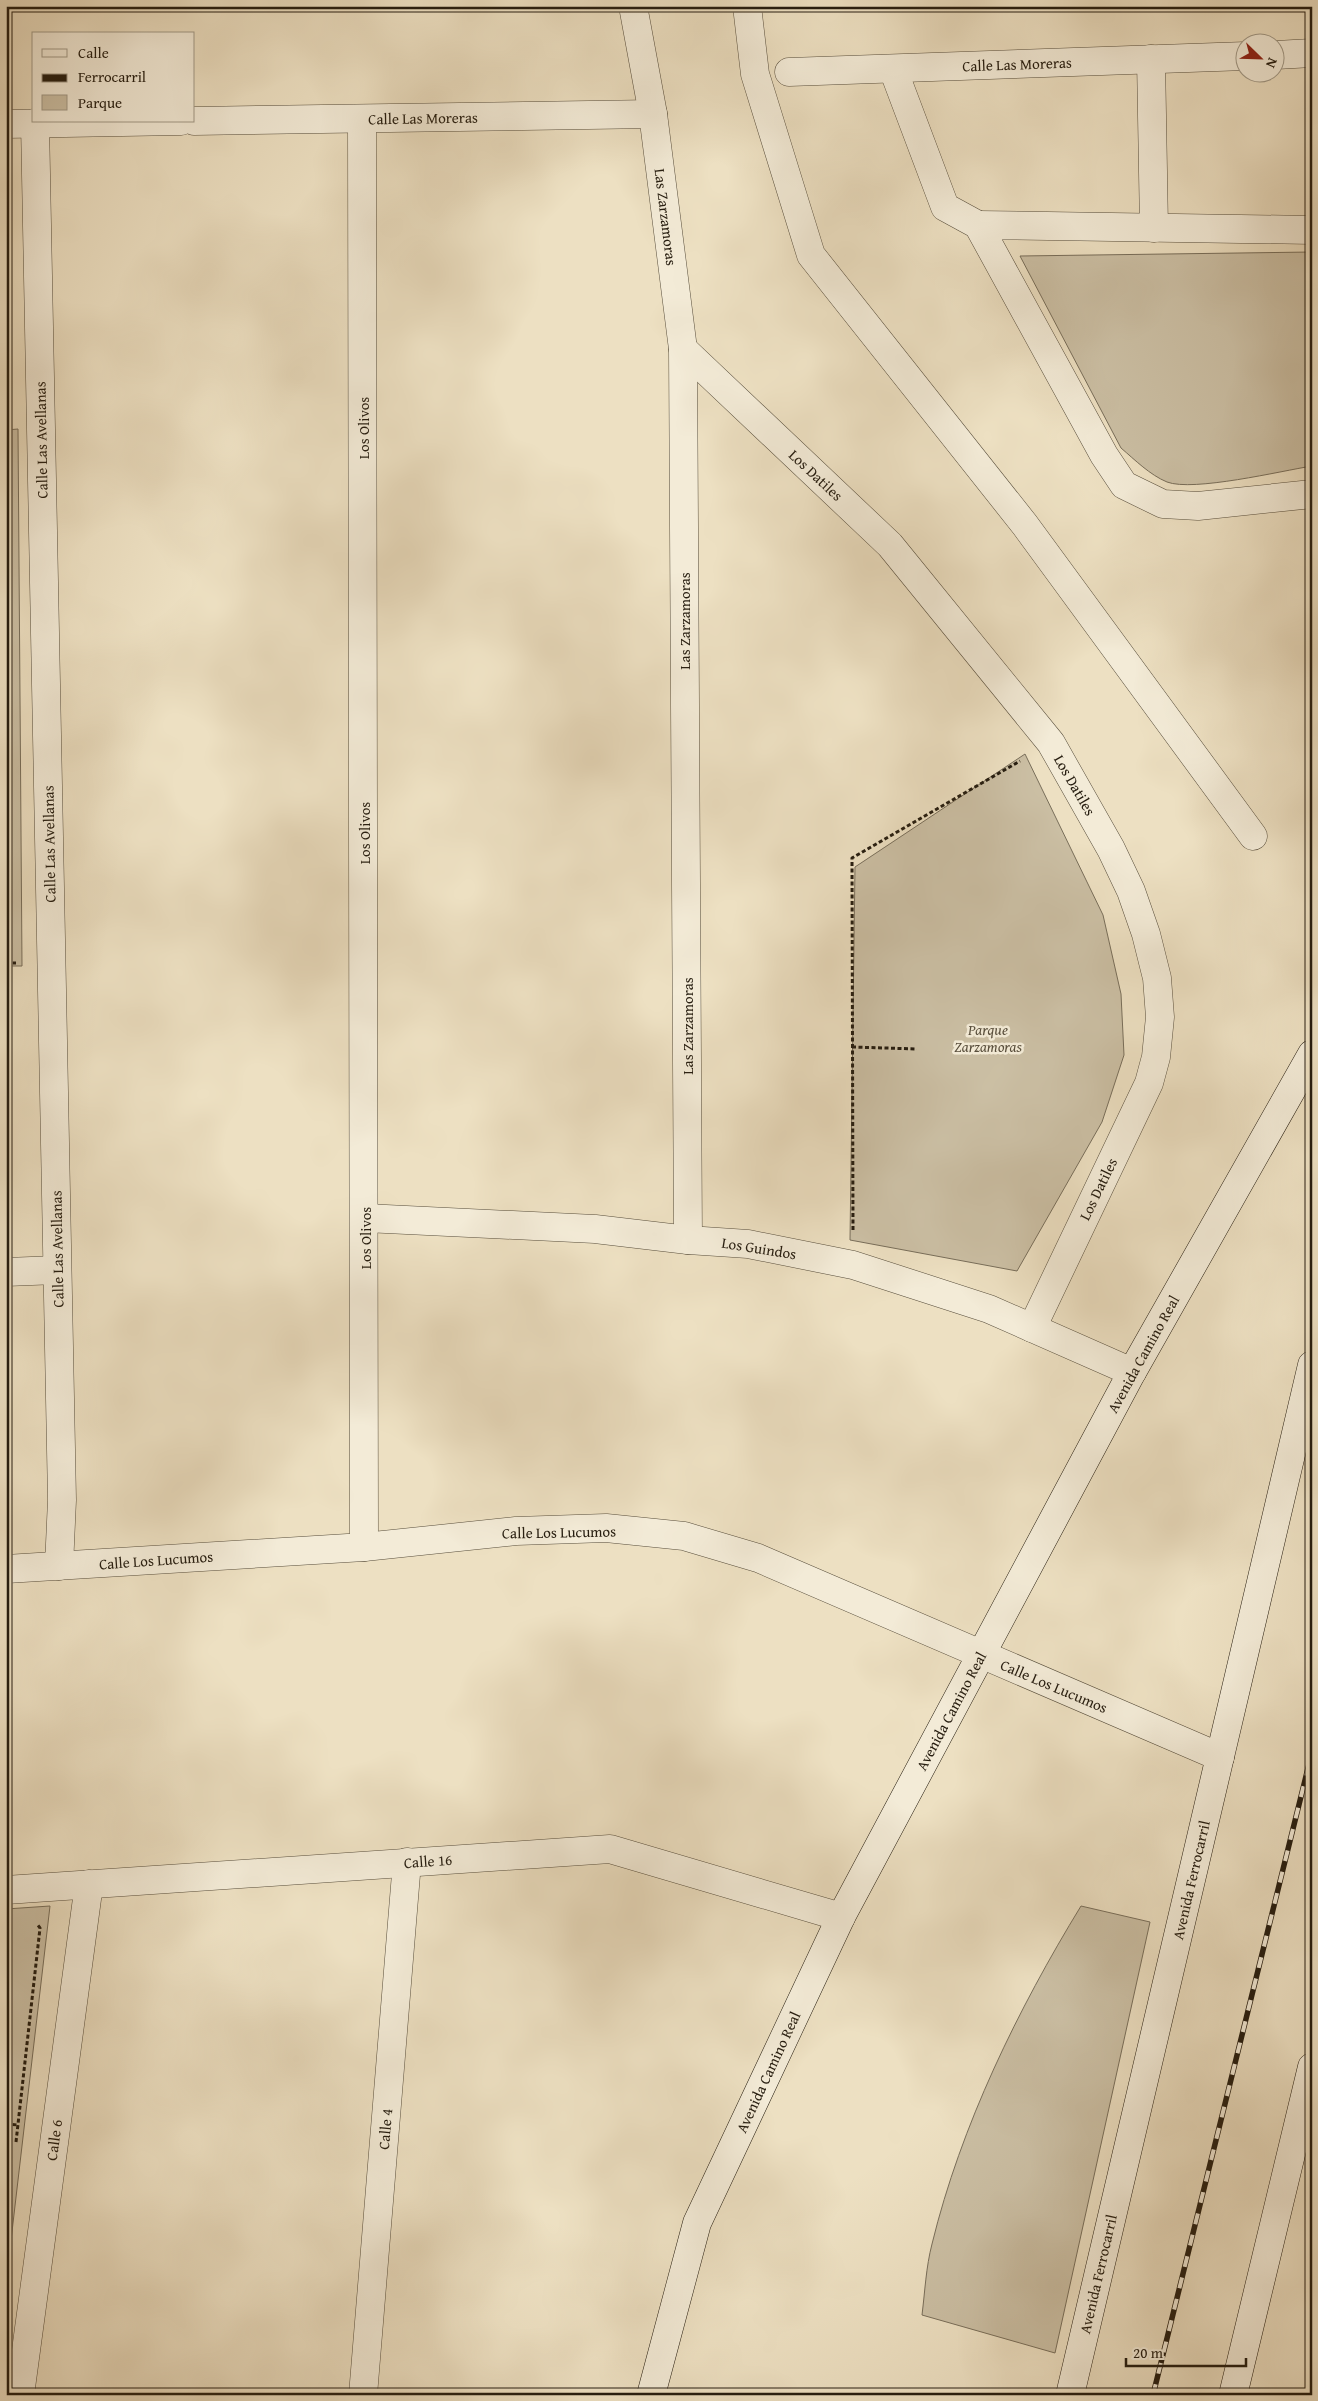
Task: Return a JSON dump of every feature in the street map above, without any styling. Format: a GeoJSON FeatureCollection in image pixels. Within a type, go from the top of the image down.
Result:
{"type":"FeatureCollection","features":[{"type":"Feature","properties":{"kind":"street","name":"Las Zarzamoras"},"geometry":{"type":"LineString","coordinates":[[633,6],[653,114],[683,349],[688,1240]]}},
{"type":"Feature","properties":{"kind":"street"},"geometry":{"type":"LineString","coordinates":[[747,6],[755,74],[811,255],[1025,525],[1253,836]]}},
{"type":"Feature","properties":{"kind":"street"},"geometry":{"type":"LineString","coordinates":[[1286,54],[1312,53]]}},
{"type":"Feature","properties":{"kind":"street","name":"Calle Las Moreras"},"geometry":{"type":"LineString","coordinates":[[789,72],[1236,56]]}},
{"type":"Feature","properties":{"kind":"street"},"geometry":{"type":"LineString","coordinates":[[1151,59],[1154,228]]}},
{"type":"Feature","properties":{"kind":"street"},"geometry":{"type":"LineString","coordinates":[[893,69],[945,206],[978,225],[1312,230]]}},
{"type":"Feature","properties":{"kind":"street","name":"Calle Las Moreras"},"geometry":{"type":"LineString","coordinates":[[195,121],[653,114]]}},
{"type":"Feature","properties":{"kind":"street","name":"Los Olivos"},"geometry":{"type":"LineString","coordinates":[[362,119],[364,1547]]}},
{"type":"Feature","properties":{"kind":"street"},"geometry":{"type":"LineString","coordinates":[[6,124],[108,122]]}},
{"type":"Feature","properties":{"kind":"street","name":"Calle Las Avellanas"},"geometry":{"type":"LineString","coordinates":[[35,123],[62,1500],[59,1566]]}},
{"type":"Feature","properties":{"kind":"street"},"geometry":{"type":"LineString","coordinates":[[978,225],[1104,455],[1124,486],[1163,504],[1198,506],[1312,494]]}},
{"type":"Feature","properties":{"kind":"street","name":"Los Datiles"},"geometry":{"type":"LineString","coordinates":[[683,349],[890,545],[1051,743],[1094,816],[1130,891],[1146,934],[1157,978],[1160,1017],[1156,1057],[1149,1083],[1032,1328]]}},
{"type":"Feature","properties":{"kind":"street","name":"Avenida Camino Real"},"geometry":{"type":"LineString","coordinates":[[651,2395],[697,2223],[840,1917],[1132,1372],[1312,1054]]}},
{"type":"Feature","properties":{"kind":"street","name":"Los Guindos"},"geometry":{"type":"LineString","coordinates":[[365,1218],[595,1229],[688,1240],[748,1244],[853,1265],[989,1309],[1132,1372]]}},
{"type":"Feature","properties":{"kind":"street"},"geometry":{"type":"LineString","coordinates":[[6,1272],[57,1270]]}},
{"type":"Feature","properties":{"kind":"street","name":"Avenida Ferrocarril"},"geometry":{"type":"LineString","coordinates":[[1070,2395],[1312,1364]]}},
{"type":"Feature","properties":{"kind":"street","name":"Calle Los Lucumos"},"geometry":{"type":"LineString","coordinates":[[6,1569],[364,1547],[516,1531],[606,1528],[684,1536],[758,1558],[1220,1757]]}},
{"type":"Feature","properties":{"kind":"street","name":"Calle 16"},"geometry":{"type":"LineString","coordinates":[[6,1890],[610,1849],[840,1917]]}},
{"type":"Feature","properties":{"kind":"street","name":"Calle 4"},"geometry":{"type":"LineString","coordinates":[[363,2395],[407,1862]]}},
{"type":"Feature","properties":{"kind":"street","name":"Calle 6"},"geometry":{"type":"LineString","coordinates":[[20,2395],[88,1884]]}},
{"type":"Feature","properties":{"kind":"street"},"geometry":{"type":"LineString","coordinates":[[1233,2395],[1312,2067]]}},
{"type":"Feature","properties":{"kind":"path"},"geometry":{"type":"LineString","coordinates":[[853,1265],[852,858],[1051,743]]}},
{"type":"Feature","properties":{"kind":"path"},"geometry":{"type":"LineString","coordinates":[[6,963],[20,963]]}},
{"type":"Feature","properties":{"kind":"path"},"geometry":{"type":"LineString","coordinates":[[852,1047],[917,1049]]}},
{"type":"Feature","properties":{"kind":"path"},"geometry":{"type":"LineString","coordinates":[[16,2144],[40,1928]]}},
{"type":"Feature","properties":{"kind":"path"},"geometry":{"type":"LineString","coordinates":[[6,2124],[18,2125]]}},
{"type":"Feature","properties":{"kind":"green space"},"geometry":{"type":"Polygon","coordinates":[[[1312,252],[1312,466],[1238,480],[1196,484],[1167,482],[1143,467],[1121,448],[1020,256],[1312,252]]]}},
{"type":"Feature","properties":{"kind":"green space"},"geometry":{"type":"Polygon","coordinates":[[[18,429],[22,966],[6,966],[6,430],[18,429]]]}},
{"type":"Feature","properties":{"kind":"green space","name":"Parque Zarzamoras"},"geometry":{"type":"Polygon","coordinates":[[[1025,754],[1103,915],[1121,994],[1124,1055],[1102,1122],[1017,1271],[850,1240],[855,867],[1025,754]]]}},
{"type":"Feature","properties":{"kind":"green space"},"geometry":{"type":"Polygon","coordinates":[[[50,1906],[6,2283],[6,1909],[50,1906]]]}},
{"type":"Feature","properties":{"kind":"green space"},"geometry":{"type":"Polygon","coordinates":[[[1081,1906],[1150,1922],[1055,2353],[922,2315],[932,2244],[944,2200],[975,2112],[1035,1986],[1081,1906]]]}},
{"type":"Feature","properties":{"kind":"railway"},"geometry":{"type":"LineString","coordinates":[[1153,2395],[1312,1752]]}}]}
